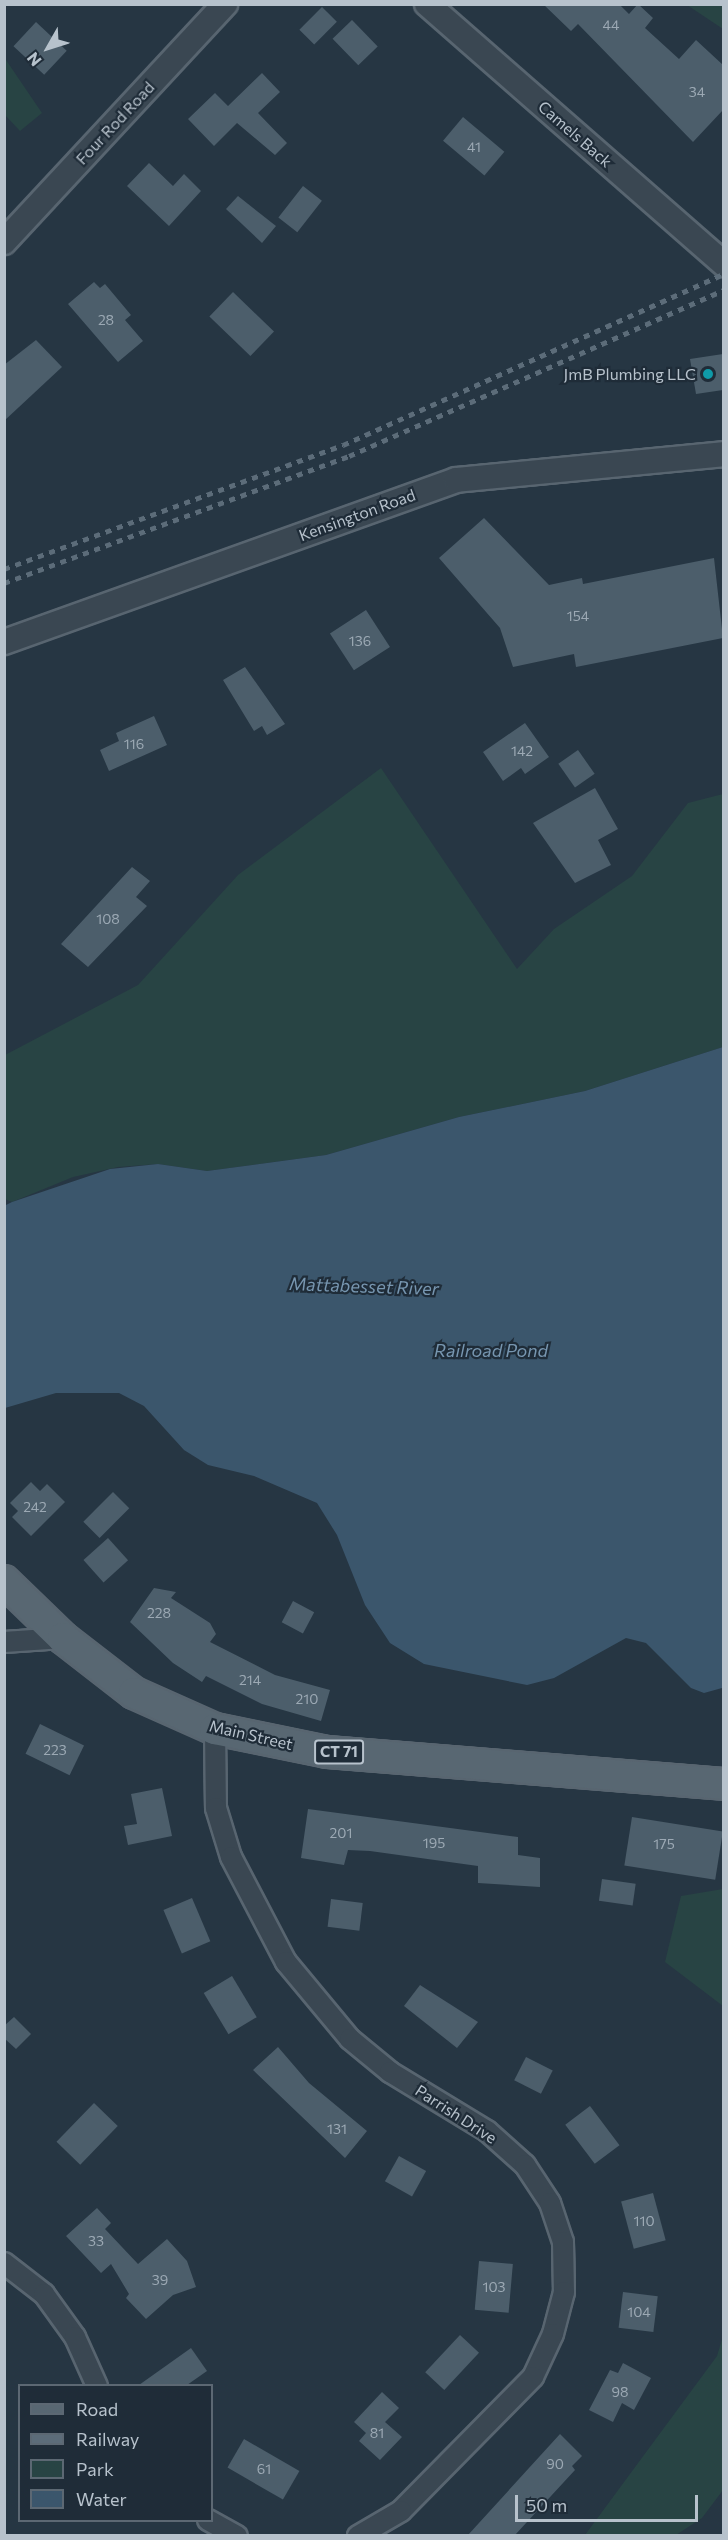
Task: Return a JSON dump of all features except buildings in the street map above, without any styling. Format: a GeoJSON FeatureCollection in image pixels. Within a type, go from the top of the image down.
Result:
{"type":"FeatureCollection","features":[{"type":"Feature","properties":{"kind":"main road","name":"Main Street"},"geometry":{"type":"LineString","coordinates":[[4,1581],[63,1638],[134,1693],[215,1729],[327,1752],[723,1784]]}},
{"type":"Feature","properties":{"kind":"street","name":"Four Rod Road"},"geometry":{"type":"LineString","coordinates":[[4,242],[225,4]]}},
{"type":"Feature","properties":{"kind":"street","name":"Camels Back"},"geometry":{"type":"LineString","coordinates":[[427,4],[723,264]]}},
{"type":"Feature","properties":{"kind":"street","name":"Kensington Road"},"geometry":{"type":"LineString","coordinates":[[4,642],[456,480],[723,454]]}},
{"type":"Feature","properties":{"kind":"street"},"geometry":{"type":"LineString","coordinates":[[4,1642],[63,1638]]}},
{"type":"Feature","properties":{"kind":"street","name":"Parrish Drive"},"geometry":{"type":"LineString","coordinates":[[215,1729],[216,1808],[231,1857],[286,1962],[350,2039],[390,2072],[487,2131],[525,2165],[550,2203],[563,2242],[564,2292],[553,2334],[533,2377],[401,2511],[358,2535]]}},
{"type":"Feature","properties":{"kind":"street"},"geometry":{"type":"LineString","coordinates":[[4,2263],[44,2294],[75,2337],[97,2384]]}},
{"type":"Feature","properties":{"kind":"street"},"geometry":{"type":"LineString","coordinates":[[212,2522],[237,2535]]}},
{"type":"Feature","properties":{"kind":"green space"},"geometry":{"type":"Polygon","coordinates":[[[687,5],[723,5],[723,29],[687,5]]]}},
{"type":"Feature","properties":{"kind":"green space"},"geometry":{"type":"Polygon","coordinates":[[[4,57],[42,113],[20,131],[5,115],[4,57]]]}},
{"type":"Feature","properties":{"kind":"green space"},"geometry":{"type":"Polygon","coordinates":[[[381,768],[517,969],[554,929],[632,876],[688,803],[723,794],[723,1047],[585,1091],[459,1117],[326,1155],[207,1171],[158,1164],[118,1167],[73,1177],[12,1202],[5,1199],[5,1055],[138,985],[238,875],[381,768]]]}},
{"type":"Feature","properties":{"kind":"green space"},"geometry":{"type":"Polygon","coordinates":[[[724,1889],[723,2006],[665,1962],[681,1896],[724,1889]]]}},
{"type":"Feature","properties":{"kind":"green space"},"geometry":{"type":"Polygon","coordinates":[[[723,2336],[723,2490],[702,2518],[676,2535],[585,2535],[717,2356],[723,2336]]]}},
{"type":"Feature","properties":{"kind":"water","name":"Railroad Pond"},"geometry":{"type":"Polygon","coordinates":[[[723,1047],[722,1688],[704,1693],[691,1688],[646,1643],[626,1638],[554,1678],[527,1685],[424,1664],[390,1643],[365,1605],[337,1535],[317,1503],[254,1476],[208,1465],[184,1450],[144,1406],[119,1393],[56,1393],[5,1408],[4,1206],[110,1169],[158,1164],[207,1171],[326,1155],[459,1117],[585,1091],[723,1047]]]}},
{"type":"Feature","properties":{"kind":"railway"},"geometry":{"type":"LineString","coordinates":[[4,569],[343,445],[724,274]]}},
{"type":"Feature","properties":{"kind":"railway"},"geometry":{"type":"LineString","coordinates":[[4,583],[349,456],[724,290]]}},
{"type":"Feature","properties":{"kind":"place","name":"JmB Plumbing LLC"},"geometry":{"type":"Point","coordinates":[708,374]}},
{"type":"Feature","properties":{"kind":"water label","name":"Mattabesset River"},"geometry":{"type":"Point","coordinates":[364,1286]}}]}
